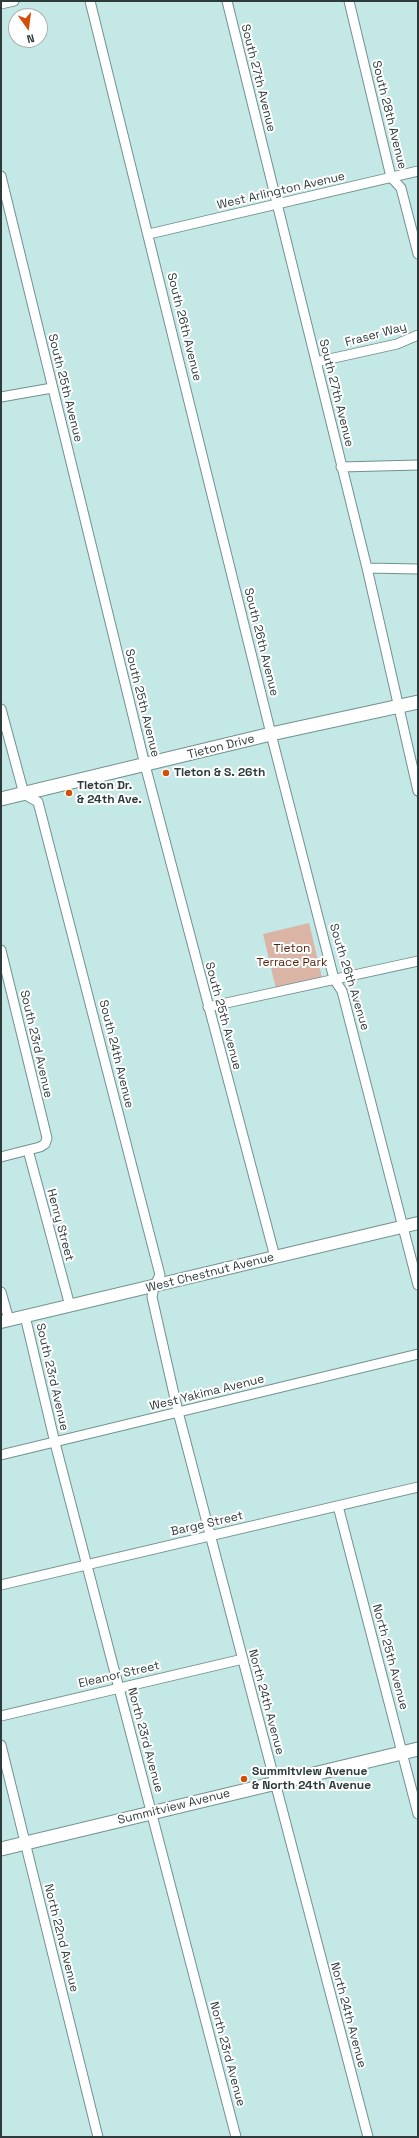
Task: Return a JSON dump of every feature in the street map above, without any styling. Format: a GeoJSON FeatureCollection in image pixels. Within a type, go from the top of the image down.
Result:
{"type":"FeatureCollection","features":[{"type":"Feature","properties":{"kind":"main road","name":"Tieton Drive"},"geometry":{"type":"LineString","coordinates":[[1,799],[272,734],[418,702]]}},
{"type":"Feature","properties":{"kind":"main road","name":"Summitview Avenue"},"geometry":{"type":"LineString","coordinates":[[1,1849],[418,1749]]}},
{"type":"Feature","properties":{"kind":"street"},"geometry":{"type":"LineString","coordinates":[[1,4],[14,1]]}},
{"type":"Feature","properties":{"kind":"street","name":"South 26th Avenue"},"geometry":{"type":"LineString","coordinates":[[90,1],[334,979],[342,992],[404,1226],[418,1285]]}},
{"type":"Feature","properties":{"kind":"street","name":"South 27th Avenue"},"geometry":{"type":"LineString","coordinates":[[227,1],[367,568],[418,791]]}},
{"type":"Feature","properties":{"kind":"street","name":"South 28th Avenue"},"geometry":{"type":"LineString","coordinates":[[348,1],[391,178],[402,188],[418,254]]}},
{"type":"Feature","properties":{"kind":"street","name":"West Arlington Avenue"},"geometry":{"type":"LineString","coordinates":[[149,234],[418,171]]}},
{"type":"Feature","properties":{"kind":"street","name":"South 25th Avenue"},"geometry":{"type":"LineString","coordinates":[[1,176],[145,765],[275,1256]]}},
{"type":"Feature","properties":{"kind":"street","name":"Fraser Way"},"geometry":{"type":"LineString","coordinates":[[316,362],[397,344],[418,335]]}},
{"type":"Feature","properties":{"kind":"street"},"geometry":{"type":"LineString","coordinates":[[1,397],[52,388]]}},
{"type":"Feature","properties":{"kind":"street"},"geometry":{"type":"LineString","coordinates":[[342,467],[418,465]]}},
{"type":"Feature","properties":{"kind":"street"},"geometry":{"type":"LineString","coordinates":[[367,568],[418,569]]}},
{"type":"Feature","properties":{"kind":"street"},"geometry":{"type":"LineString","coordinates":[[1,709],[24,794]]}},
{"type":"Feature","properties":{"kind":"street","name":"South 24th Avenue"},"geometry":{"type":"LineString","coordinates":[[24,794],[38,802],[160,1275],[154,1287],[152,1297],[178,1412]]}},
{"type":"Feature","properties":{"kind":"street","name":"South 23rd Avenue"},"geometry":{"type":"LineString","coordinates":[[1,950],[5,980],[47,1138],[45,1144],[28,1150]]}},
{"type":"Feature","properties":{"kind":"street"},"geometry":{"type":"LineString","coordinates":[[208,1007],[418,961]]}},
{"type":"Feature","properties":{"kind":"street"},"geometry":{"type":"LineString","coordinates":[[1,1157],[28,1150]]}},
{"type":"Feature","properties":{"kind":"street","name":"Henry Street"},"geometry":{"type":"LineString","coordinates":[[28,1150],[70,1306]]}},
{"type":"Feature","properties":{"kind":"street","name":"West Chestnut Avenue"},"geometry":{"type":"LineString","coordinates":[[5,1321],[154,1287],[275,1256],[418,1223]]}},
{"type":"Feature","properties":{"kind":"street"},"geometry":{"type":"LineString","coordinates":[[1,1292],[5,1321]]}},
{"type":"Feature","properties":{"kind":"street","name":"South 23rd Avenue"},"geometry":{"type":"LineString","coordinates":[[25,1316],[55,1443]]}},
{"type":"Feature","properties":{"kind":"street","name":"West Yakima Avenue"},"geometry":{"type":"LineString","coordinates":[[1,1455],[418,1354]]}},
{"type":"Feature","properties":{"kind":"street","name":"North 24th Avenue"},"geometry":{"type":"LineString","coordinates":[[178,1412],[368,2137]]}},
{"type":"Feature","properties":{"kind":"street","name":"North 23rd Avenue"},"geometry":{"type":"LineString","coordinates":[[55,1443],[236,2137]]}},
{"type":"Feature","properties":{"kind":"street","name":"Barge Street"},"geometry":{"type":"LineString","coordinates":[[1,1585],[418,1487]]}},
{"type":"Feature","properties":{"kind":"street","name":"North 25th Avenue"},"geometry":{"type":"LineString","coordinates":[[338,1506],[418,1814]]}},
{"type":"Feature","properties":{"kind":"street","name":"Eleanor Street"},"geometry":{"type":"LineString","coordinates":[[1,1716],[243,1659]]}},
{"type":"Feature","properties":{"kind":"street","name":"North 22nd Avenue"},"geometry":{"type":"LineString","coordinates":[[1,1745],[98,2137]]}},
{"type":"Feature","properties":{"kind":"green space","name":"Tieton Terrace Park"},"geometry":{"type":"Polygon","coordinates":[[[309,923],[322,978],[276,989],[263,934],[309,923]]]}},
{"type":"Feature","properties":{"kind":"place","name":"Tieton & S. 26th"},"geometry":{"type":"Point","coordinates":[166,773]}},
{"type":"Feature","properties":{"kind":"place","name":"Tieton Dr. & 24th Ave."},"geometry":{"type":"Point","coordinates":[69,793]}},
{"type":"Feature","properties":{"kind":"place","name":"Summitview Avenue & North 24th Avenue"},"geometry":{"type":"Point","coordinates":[244,1779]}}]}
